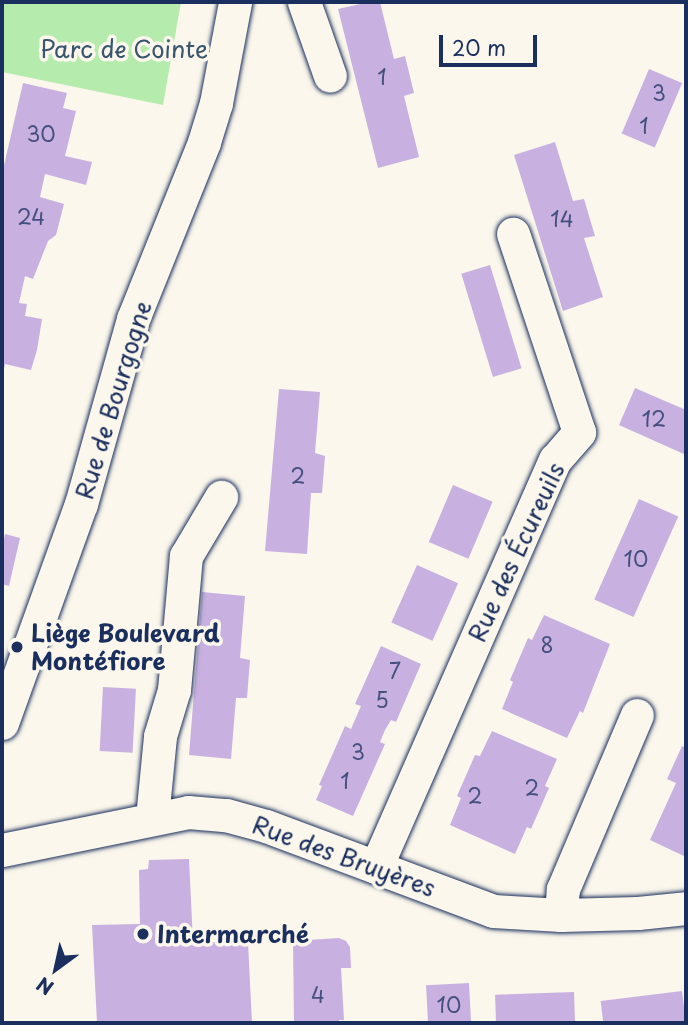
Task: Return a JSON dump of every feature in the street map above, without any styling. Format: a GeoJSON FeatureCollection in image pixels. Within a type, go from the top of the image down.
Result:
{"type":"FeatureCollection","features":[{"type":"Feature","properties":{"kind":"street","name":"Rue de Bourgogne"},"geometry":{"type":"LineString","coordinates":[[3,717],[81,504],[133,319],[158,262],[208,129],[216,103],[235,2]]}},
{"type":"Feature","properties":{"kind":"street"},"geometry":{"type":"LineString","coordinates":[[304,2],[330,76]]}},
{"type":"Feature","properties":{"kind":"street","name":"Rue des Écureuils"},"geometry":{"type":"LineString","coordinates":[[376,867],[555,460],[592,438],[513,234]]}},
{"type":"Feature","properties":{"kind":"street"},"geometry":{"type":"LineString","coordinates":[[152,818],[160,736],[174,690],[186,556],[221,497]]}},
{"type":"Feature","properties":{"kind":"street"},"geometry":{"type":"LineString","coordinates":[[561,915],[563,889],[638,715]]}},
{"type":"Feature","properties":{"kind":"street","name":"Rue des Bruyères"},"geometry":{"type":"LineString","coordinates":[[2,850],[188,812],[226,815],[266,826],[493,911],[561,915],[638,914],[686,908]]}},
{"type":"Feature","properties":{"kind":"green space","name":"Parc de Cointe"},"geometry":{"type":"Polygon","coordinates":[[[2,2],[181,2],[163,105],[2,72],[2,2]]]}},
{"type":"Feature","properties":{"kind":"building"},"geometry":{"type":"Polygon","coordinates":[[[380,2],[394,59],[405,56],[414,93],[404,96],[419,157],[378,168],[338,9],[380,2]]]}},
{"type":"Feature","properties":{"kind":"building"},"geometry":{"type":"Polygon","coordinates":[[[649,69],[682,83],[655,148],[622,133],[649,69]]]}},
{"type":"Feature","properties":{"kind":"building"},"geometry":{"type":"Polygon","coordinates":[[[23,83],[67,93],[63,108],[76,111],[65,156],[92,162],[86,185],[45,174],[40,197],[64,204],[56,235],[48,241],[33,279],[25,276],[19,303],[27,304],[25,316],[42,319],[37,350],[31,370],[5,364],[3,374],[2,174],[23,83]]]}},
{"type":"Feature","properties":{"kind":"building"},"geometry":{"type":"Polygon","coordinates":[[[555,142],[573,201],[584,199],[595,236],[584,238],[603,297],[563,311],[514,155],[555,142]]]}},
{"type":"Feature","properties":{"kind":"building"},"geometry":{"type":"Polygon","coordinates":[[[490,265],[522,368],[493,377],[461,274],[490,265]]]}},
{"type":"Feature","properties":{"kind":"building"},"geometry":{"type":"Polygon","coordinates":[[[635,388],[686,410],[686,455],[619,425],[635,388]]]}},
{"type":"Feature","properties":{"kind":"building"},"geometry":{"type":"Polygon","coordinates":[[[279,389],[320,392],[315,453],[325,456],[322,493],[311,493],[307,554],[265,551],[279,389]]]}},
{"type":"Feature","properties":{"kind":"building"},"geometry":{"type":"Polygon","coordinates":[[[453,485],[493,502],[468,559],[429,542],[453,485]]]}},
{"type":"Feature","properties":{"kind":"building"},"geometry":{"type":"Polygon","coordinates":[[[639,499],[678,516],[634,617],[594,599],[639,499]]]}},
{"type":"Feature","properties":{"kind":"building"},"geometry":{"type":"Polygon","coordinates":[[[5,534],[20,538],[9,586],[2,584],[5,534]]]}},
{"type":"Feature","properties":{"kind":"building"},"geometry":{"type":"Polygon","coordinates":[[[417,565],[458,583],[432,641],[391,623],[417,565]]]}},
{"type":"Feature","properties":{"kind":"building"},"geometry":{"type":"Polygon","coordinates":[[[202,592],[245,596],[240,658],[250,660],[247,698],[236,698],[231,759],[189,755],[202,592]]]}},
{"type":"Feature","properties":{"kind":"building"},"geometry":{"type":"Polygon","coordinates":[[[544,615],[610,644],[583,713],[580,711],[567,738],[502,709],[513,682],[510,680],[528,638],[532,640],[544,615]]]}},
{"type":"Feature","properties":{"kind":"building"},"geometry":{"type":"Polygon","coordinates":[[[381,646],[421,664],[396,722],[391,720],[385,730],[380,742],[385,744],[353,816],[316,800],[322,786],[319,785],[345,726],[351,729],[361,706],[355,704],[381,646]]]}},
{"type":"Feature","properties":{"kind":"building"},"geometry":{"type":"Polygon","coordinates":[[[103,687],[136,689],[133,753],[100,751],[103,687]]]}},
{"type":"Feature","properties":{"kind":"building"},"geometry":{"type":"Polygon","coordinates":[[[492,731],[557,759],[545,786],[549,788],[531,829],[527,827],[515,854],[450,825],[461,798],[457,796],[475,755],[480,756],[492,731]]]}},
{"type":"Feature","properties":{"kind":"building"},"geometry":{"type":"Polygon","coordinates":[[[682,746],[686,748],[686,857],[650,840],[676,783],[667,779],[682,746]]]}},
{"type":"Feature","properties":{"kind":"building","name":"Intermarché"},"geometry":{"type":"Polygon","coordinates":[[[189,859],[193,942],[248,942],[252,1023],[97,1023],[92,925],[140,924],[139,870],[148,869],[149,860],[189,859]]]}},
{"type":"Feature","properties":{"kind":"building"},"geometry":{"type":"Polygon","coordinates":[[[339,938],[346,941],[350,947],[351,968],[341,968],[344,1020],[339,1020],[339,1023],[294,1022],[293,941],[339,938]]]}},
{"type":"Feature","properties":{"kind":"building"},"geometry":{"type":"Polygon","coordinates":[[[469,983],[471,1023],[428,1023],[426,985],[469,983]]]}},
{"type":"Feature","properties":{"kind":"building"},"geometry":{"type":"Polygon","coordinates":[[[682,991],[686,1023],[603,1023],[601,1001],[682,991]]]}},
{"type":"Feature","properties":{"kind":"building"},"geometry":{"type":"Polygon","coordinates":[[[574,992],[575,1023],[496,1023],[495,995],[574,992]]]}},
{"type":"Feature","properties":{"kind":"place","name":"Liège Boulevard Montéfiore"},"geometry":{"type":"Point","coordinates":[17,647]}},
{"type":"Feature","properties":{"kind":"place","name":"Intermarché"},"geometry":{"type":"Point","coordinates":[143,934]}}]}
